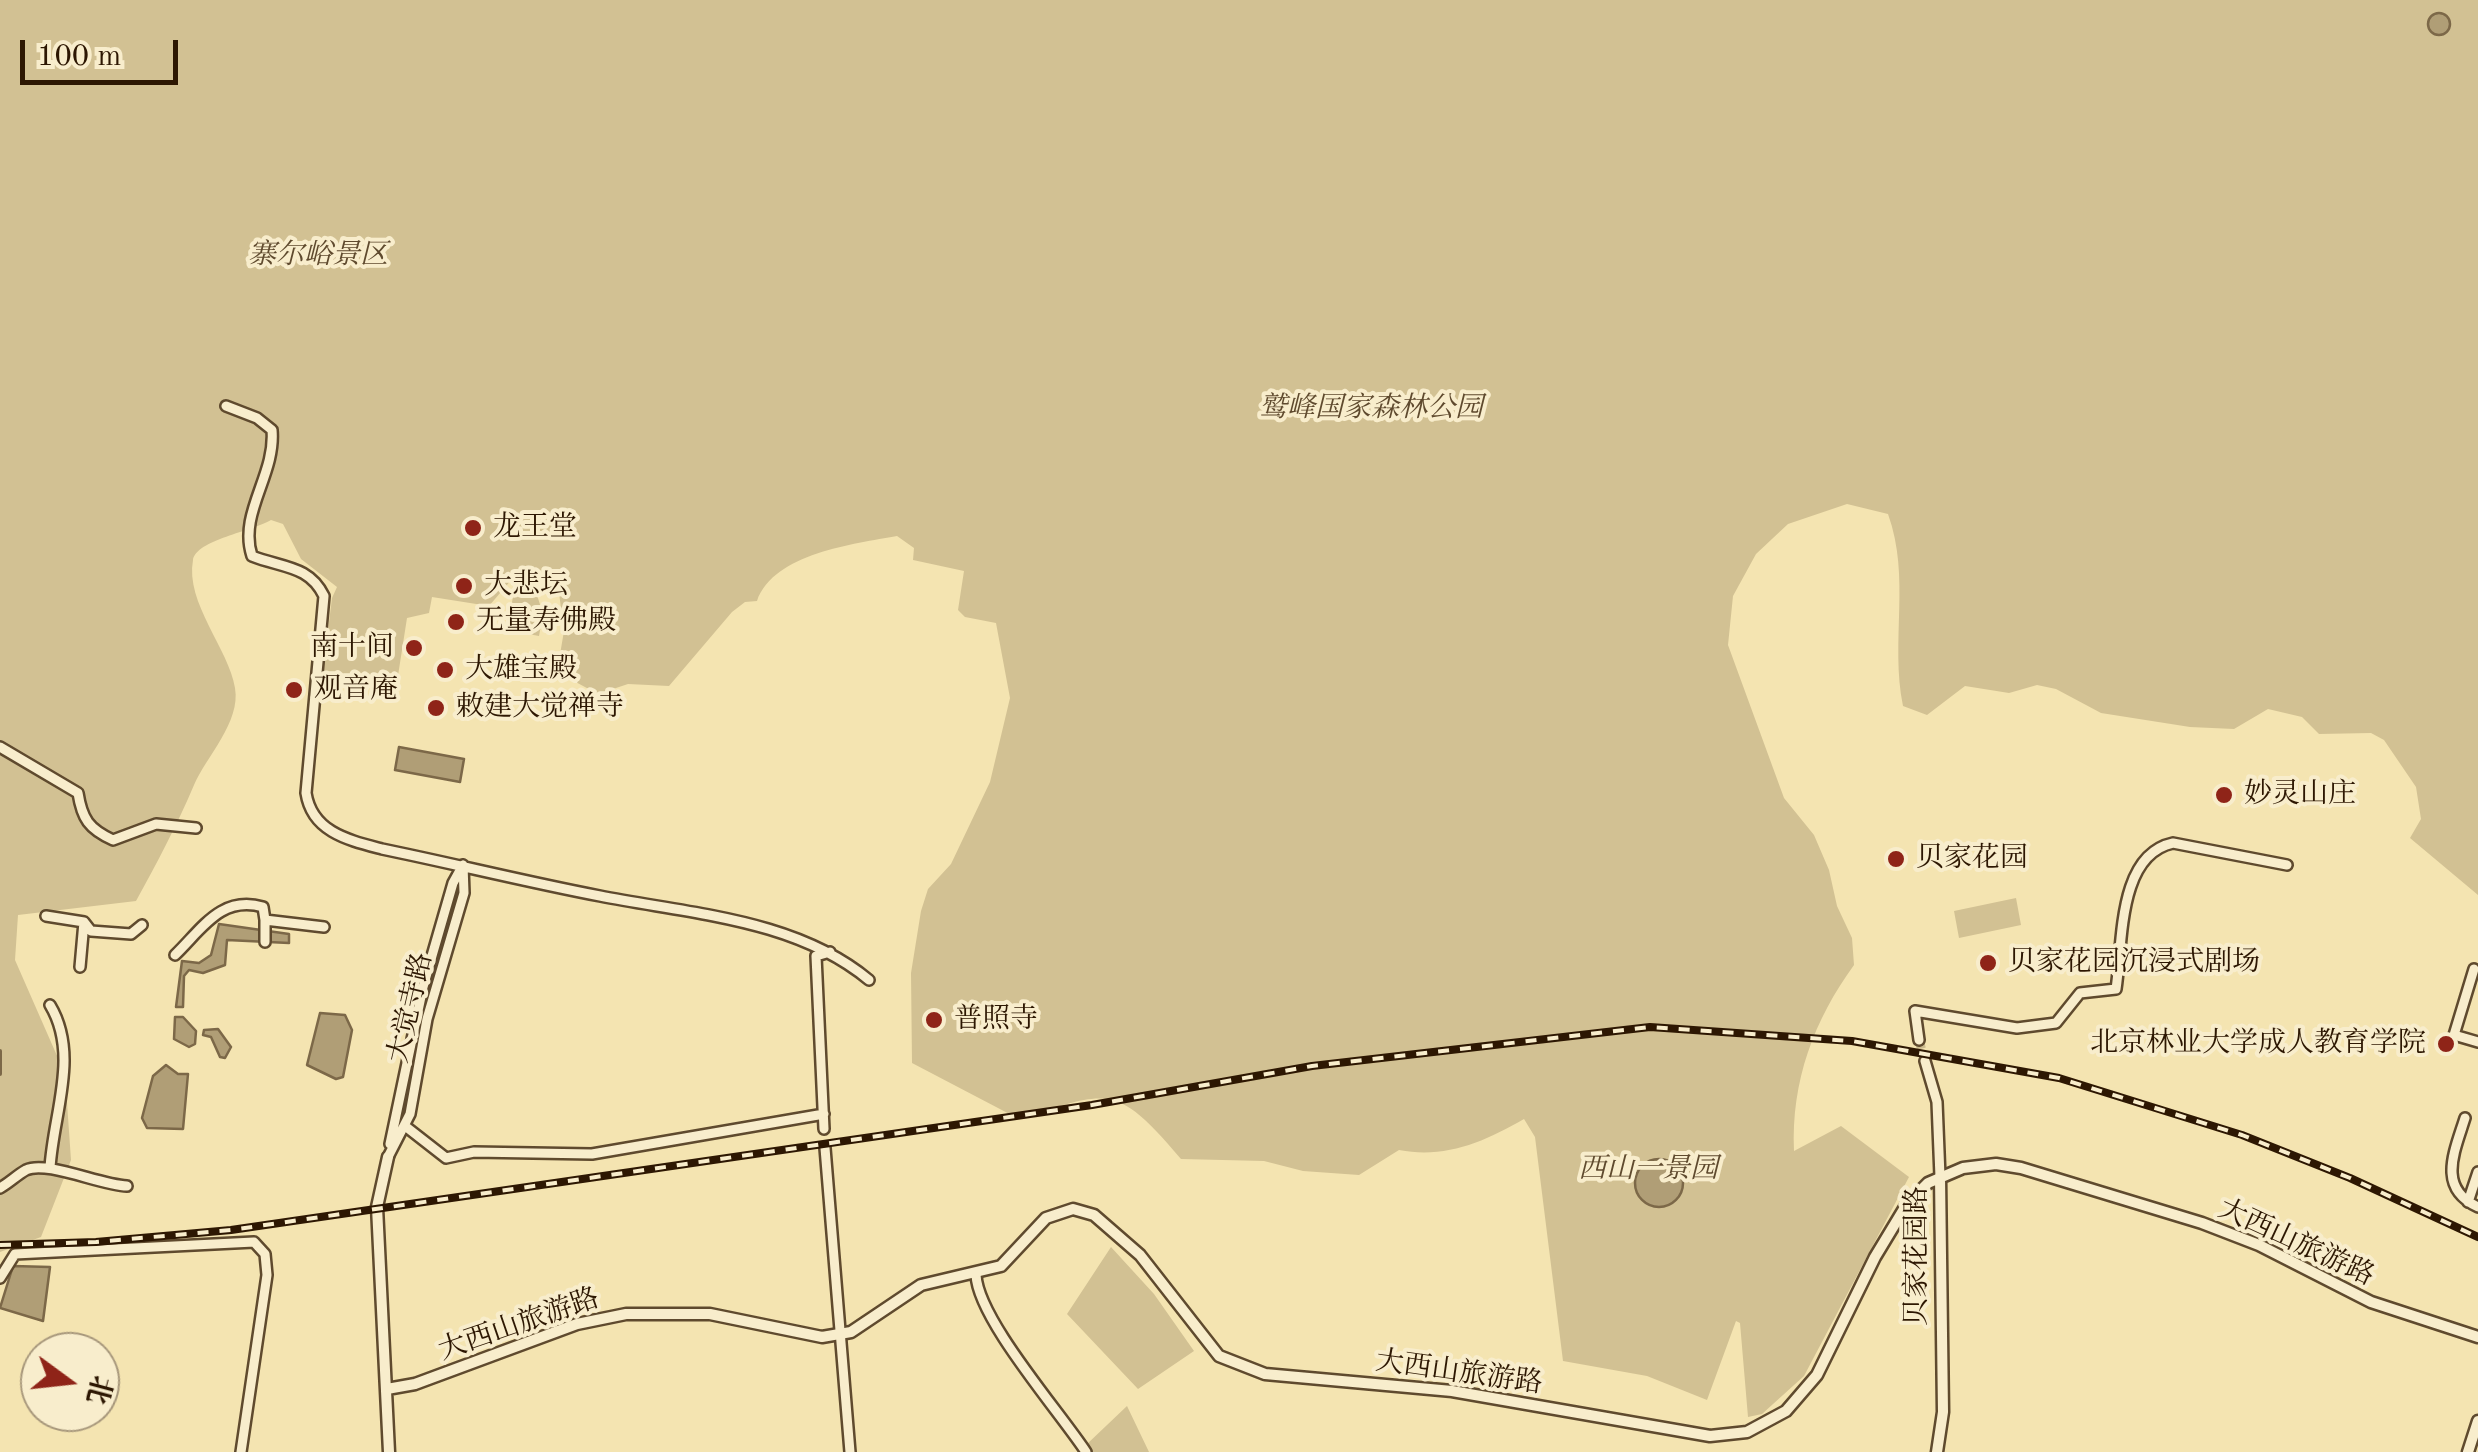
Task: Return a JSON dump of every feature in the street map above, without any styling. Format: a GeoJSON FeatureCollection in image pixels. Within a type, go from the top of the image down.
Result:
{"type":"FeatureCollection","features":[{"type":"Feature","properties":{"kind":"street"},"geometry":{"type":"LineString","coordinates":[[226,406],[258,418],[272,430],[274,452],[245,534],[252,556],[300,569],[316,578],[324,596],[308,808],[322,826],[345,840],[603,897],[661,904],[784,934],[833,952],[869,980]]}},
{"type":"Feature","properties":{"kind":"street"},"geometry":{"type":"LineString","coordinates":[[0,747],[78,793],[81,816],[93,830],[113,840],[156,824],[196,828]]}},
{"type":"Feature","properties":{"kind":"street"},"geometry":{"type":"LineString","coordinates":[[1919,1040],[1915,1011],[2035,1028],[2056,1024],[2080,993],[2116,989],[2134,877],[2156,848],[2173,843],[2287,865]]}},
{"type":"Feature","properties":{"kind":"street","name":"大觉寺路"},"geometry":{"type":"LineString","coordinates":[[389,1452],[377,1207],[423,987],[452,888],[463,865]]}},
{"type":"Feature","properties":{"kind":"street","name":"大觉寺路"},"geometry":{"type":"LineString","coordinates":[[388,1157],[405,1126],[436,984],[464,893],[463,865]]}},
{"type":"Feature","properties":{"kind":"street"},"geometry":{"type":"LineString","coordinates":[[175,955],[215,913],[244,902],[262,907],[265,942]]}},
{"type":"Feature","properties":{"kind":"street"},"geometry":{"type":"LineString","coordinates":[[46,916],[84,922],[92,931],[130,934],[142,925]]}},
{"type":"Feature","properties":{"kind":"street"},"geometry":{"type":"LineString","coordinates":[[265,920],[324,927]]}},
{"type":"Feature","properties":{"kind":"street"},"geometry":{"type":"LineString","coordinates":[[80,967],[84,922]]}},
{"type":"Feature","properties":{"kind":"street"},"geometry":{"type":"LineString","coordinates":[[824,1129],[816,956],[833,952]]}},
{"type":"Feature","properties":{"kind":"street"},"geometry":{"type":"LineString","coordinates":[[2474,969],[2454,1035],[2478,1042]]}},
{"type":"Feature","properties":{"kind":"street"},"geometry":{"type":"LineString","coordinates":[[50,1005],[59,1021],[66,1057],[50,1168]]}},
{"type":"Feature","properties":{"kind":"street","name":"贝家花园路"},"geometry":{"type":"LineString","coordinates":[[1925,1060],[1936,1094],[1940,1177],[1943,1401],[1937,1452]]}},
{"type":"Feature","properties":{"kind":"street"},"geometry":{"type":"LineString","coordinates":[[405,1126],[446,1158],[474,1152],[592,1154],[824,1114]]}},
{"type":"Feature","properties":{"kind":"street"},"geometry":{"type":"LineString","coordinates":[[2465,1118],[2451,1171],[2459,1198],[2473,1205],[2478,1172]]}},
{"type":"Feature","properties":{"kind":"street"},"geometry":{"type":"LineString","coordinates":[[826,1148],[850,1452]]}},
{"type":"Feature","properties":{"kind":"street","name":"大西山旅游路"},"geometry":{"type":"LineString","coordinates":[[387,1389],[415,1384],[576,1324],[626,1314],[687,1312],[810,1336],[841,1335],[872,1322],[921,1285],[976,1274],[1006,1262],[1050,1215],[1077,1210],[1094,1215],[1120,1236],[1161,1277],[1203,1340],[1240,1367],[1276,1375],[1452,1391],[1673,1432],[1730,1436],[1770,1422],[1804,1394],[1825,1362],[1898,1214],[1940,1177],[1996,1164],[2037,1172],[2202,1224],[2259,1246],[2370,1302],[2478,1337]]}},
{"type":"Feature","properties":{"kind":"street"},"geometry":{"type":"LineString","coordinates":[[0,1188],[28,1168],[50,1168],[102,1185],[127,1186]]}},
{"type":"Feature","properties":{"kind":"street"},"geometry":{"type":"LineString","coordinates":[[0,1278],[16,1254],[254,1242],[265,1254],[267,1275],[241,1452]]}},
{"type":"Feature","properties":{"kind":"street"},"geometry":{"type":"LineString","coordinates":[[976,1274],[976,1289],[1010,1346],[1086,1452]]}},
{"type":"Feature","properties":{"kind":"street"},"geometry":{"type":"LineString","coordinates":[[2468,1452],[2478,1421]]}},
{"type":"Feature","properties":{"kind":"green space","name":"鹫峰国家森林公园"},"geometry":{"type":"Polygon","coordinates":[[[0,0],[2478,0],[2478,895],[2410,838],[2421,819],[2416,787],[2384,740],[2371,733],[2319,734],[2302,717],[2268,709],[2234,729],[2190,727],[2101,713],[2056,689],[2037,685],[2009,693],[1965,686],[1927,715],[1903,706],[1898,658],[1898,562],[1888,514],[1847,504],[1788,524],[1756,554],[1733,596],[1728,645],[1784,798],[1814,835],[1829,870],[1837,906],[1852,938],[1854,965],[1827,1007],[1808,1052],[1796,1100],[1794,1151],[1841,1126],[1909,1177],[1804,1376],[1762,1414],[1748,1417],[1740,1323],[1736,1321],[1707,1400],[1647,1376],[1563,1361],[1535,1137],[1524,1119],[1494,1135],[1448,1150],[1399,1150],[1359,1175],[1303,1171],[1264,1161],[1181,1159],[1141,1117],[1110,1100],[1074,1102],[1019,1119],[912,1063],[911,973],[921,911],[928,889],[951,864],[990,782],[1010,698],[996,623],[965,617],[958,610],[964,571],[913,560],[914,548],[897,536],[817,554],[780,572],[757,601],[745,602],[732,612],[669,686],[628,684],[598,694],[557,672],[564,631],[558,585],[512,579],[489,606],[432,597],[429,613],[407,618],[397,682],[323,671],[332,598],[337,587],[301,559],[283,524],[271,520],[214,541],[196,553],[193,560],[195,593],[235,688],[233,714],[136,901],[18,915],[15,960],[65,1074],[71,1160],[41,1237],[0,1252],[0,0]]]}},
{"type":"Feature","properties":{"kind":"green space"},"geometry":{"type":"Polygon","coordinates":[[[514,591],[537,595],[543,614],[539,636],[507,630],[514,591]]]}},
{"type":"Feature","properties":{"kind":"green space"},"geometry":{"type":"Polygon","coordinates":[[[2016,898],[2021,925],[1959,938],[1954,911],[2016,898]]]}},
{"type":"Feature","properties":{"kind":"green space"},"geometry":{"type":"Polygon","coordinates":[[[1111,1247],[1154,1294],[1194,1351],[1138,1389],[1067,1314],[1111,1247]]]}},
{"type":"Feature","properties":{"kind":"green space"},"geometry":{"type":"Polygon","coordinates":[[[1127,1406],[1149,1452],[1092,1452],[1086,1445],[1127,1406]]]}},
{"type":"Feature","properties":{"kind":"shaded area"},"geometry":{"type":"Polygon","coordinates":[[[2439,13],[2447,16],[2447,32],[2439,35],[2431,32],[2428,24],[2431,16],[2439,13]]]}},
{"type":"Feature","properties":{"kind":"shaded area"},"geometry":{"type":"Polygon","coordinates":[[[399,747],[464,759],[460,782],[395,770],[399,747]]]}},
{"type":"Feature","properties":{"kind":"shaded area"},"geometry":{"type":"Polygon","coordinates":[[[219,924],[289,934],[289,943],[227,940],[225,965],[203,973],[189,970],[184,976],[183,1007],[176,1007],[182,961],[199,963],[211,955],[219,924]]]}},
{"type":"Feature","properties":{"kind":"shaded area"},"geometry":{"type":"Polygon","coordinates":[[[320,1013],[345,1015],[352,1030],[343,1077],[336,1079],[307,1065],[320,1013]]]}},
{"type":"Feature","properties":{"kind":"shaded area"},"geometry":{"type":"Polygon","coordinates":[[[175,1017],[183,1017],[196,1031],[195,1044],[189,1047],[174,1039],[175,1017]]]}},
{"type":"Feature","properties":{"kind":"shaded area"},"geometry":{"type":"Polygon","coordinates":[[[218,1029],[231,1047],[225,1058],[220,1057],[211,1037],[203,1035],[204,1030],[218,1029]]]}},
{"type":"Feature","properties":{"kind":"shaded area"},"geometry":{"type":"Polygon","coordinates":[[[166,1065],[178,1074],[188,1074],[183,1129],[147,1128],[142,1118],[153,1076],[166,1065]]]}},
{"type":"Feature","properties":{"kind":"shaded area"},"geometry":{"type":"Polygon","coordinates":[[[1659,1159],[1676,1166],[1683,1183],[1676,1200],[1659,1207],[1642,1200],[1635,1183],[1642,1166],[1659,1159]]]}},
{"type":"Feature","properties":{"kind":"shaded area"},"geometry":{"type":"Polygon","coordinates":[[[13,1266],[50,1267],[43,1321],[0,1308],[13,1266]]]}},
{"type":"Feature","properties":{"kind":"waterway"},"geometry":{"type":"LineString","coordinates":[[0,1051],[0,1074]]}},
{"type":"Feature","properties":{"kind":"tunnel"},"geometry":{"type":"LineString","coordinates":[[1919,1040],[1925,1061]]}},
{"type":"Feature","properties":{"kind":"railway"},"geometry":{"type":"LineString","coordinates":[[0,1245],[96,1242],[231,1230],[1092,1105],[1312,1066],[1650,1027],[1852,1041],[2059,1078],[2242,1135],[2350,1178],[2478,1237]]}},
{"type":"Feature","properties":{"kind":"place","name":"龙王堂"},"geometry":{"type":"Point","coordinates":[473,528]}},
{"type":"Feature","properties":{"kind":"place","name":"大悲坛"},"geometry":{"type":"Point","coordinates":[464,586]}},
{"type":"Feature","properties":{"kind":"place","name":"无量寿佛殿"},"geometry":{"type":"Point","coordinates":[456,622]}},
{"type":"Feature","properties":{"kind":"place","name":"南十间"},"geometry":{"type":"Point","coordinates":[414,648]}},
{"type":"Feature","properties":{"kind":"place","name":"大雄宝殿"},"geometry":{"type":"Point","coordinates":[445,670]}},
{"type":"Feature","properties":{"kind":"place","name":"观音庵"},"geometry":{"type":"Point","coordinates":[294,690]}},
{"type":"Feature","properties":{"kind":"place","name":"敕建大觉禅寺"},"geometry":{"type":"Point","coordinates":[436,708]}},
{"type":"Feature","properties":{"kind":"place","name":"妙灵山庄"},"geometry":{"type":"Point","coordinates":[2224,795]}},
{"type":"Feature","properties":{"kind":"place","name":"贝家花园"},"geometry":{"type":"Point","coordinates":[1896,859]}},
{"type":"Feature","properties":{"kind":"place","name":"贝家花园沉浸式剧场"},"geometry":{"type":"Point","coordinates":[1988,963]}},
{"type":"Feature","properties":{"kind":"place","name":"普照寺"},"geometry":{"type":"Point","coordinates":[934,1020]}},
{"type":"Feature","properties":{"kind":"place","name":"北京林业大学成人教育学院"},"geometry":{"type":"Point","coordinates":[2446,1044]}},
{"type":"Feature","properties":{"kind":"park label","name":"寨尔峪景区"},"geometry":{"type":"Point","coordinates":[318,256]}},
{"type":"Feature","properties":{"kind":"park label","name":"西山一景园"},"geometry":{"type":"Point","coordinates":[1648,1170]}}]}
